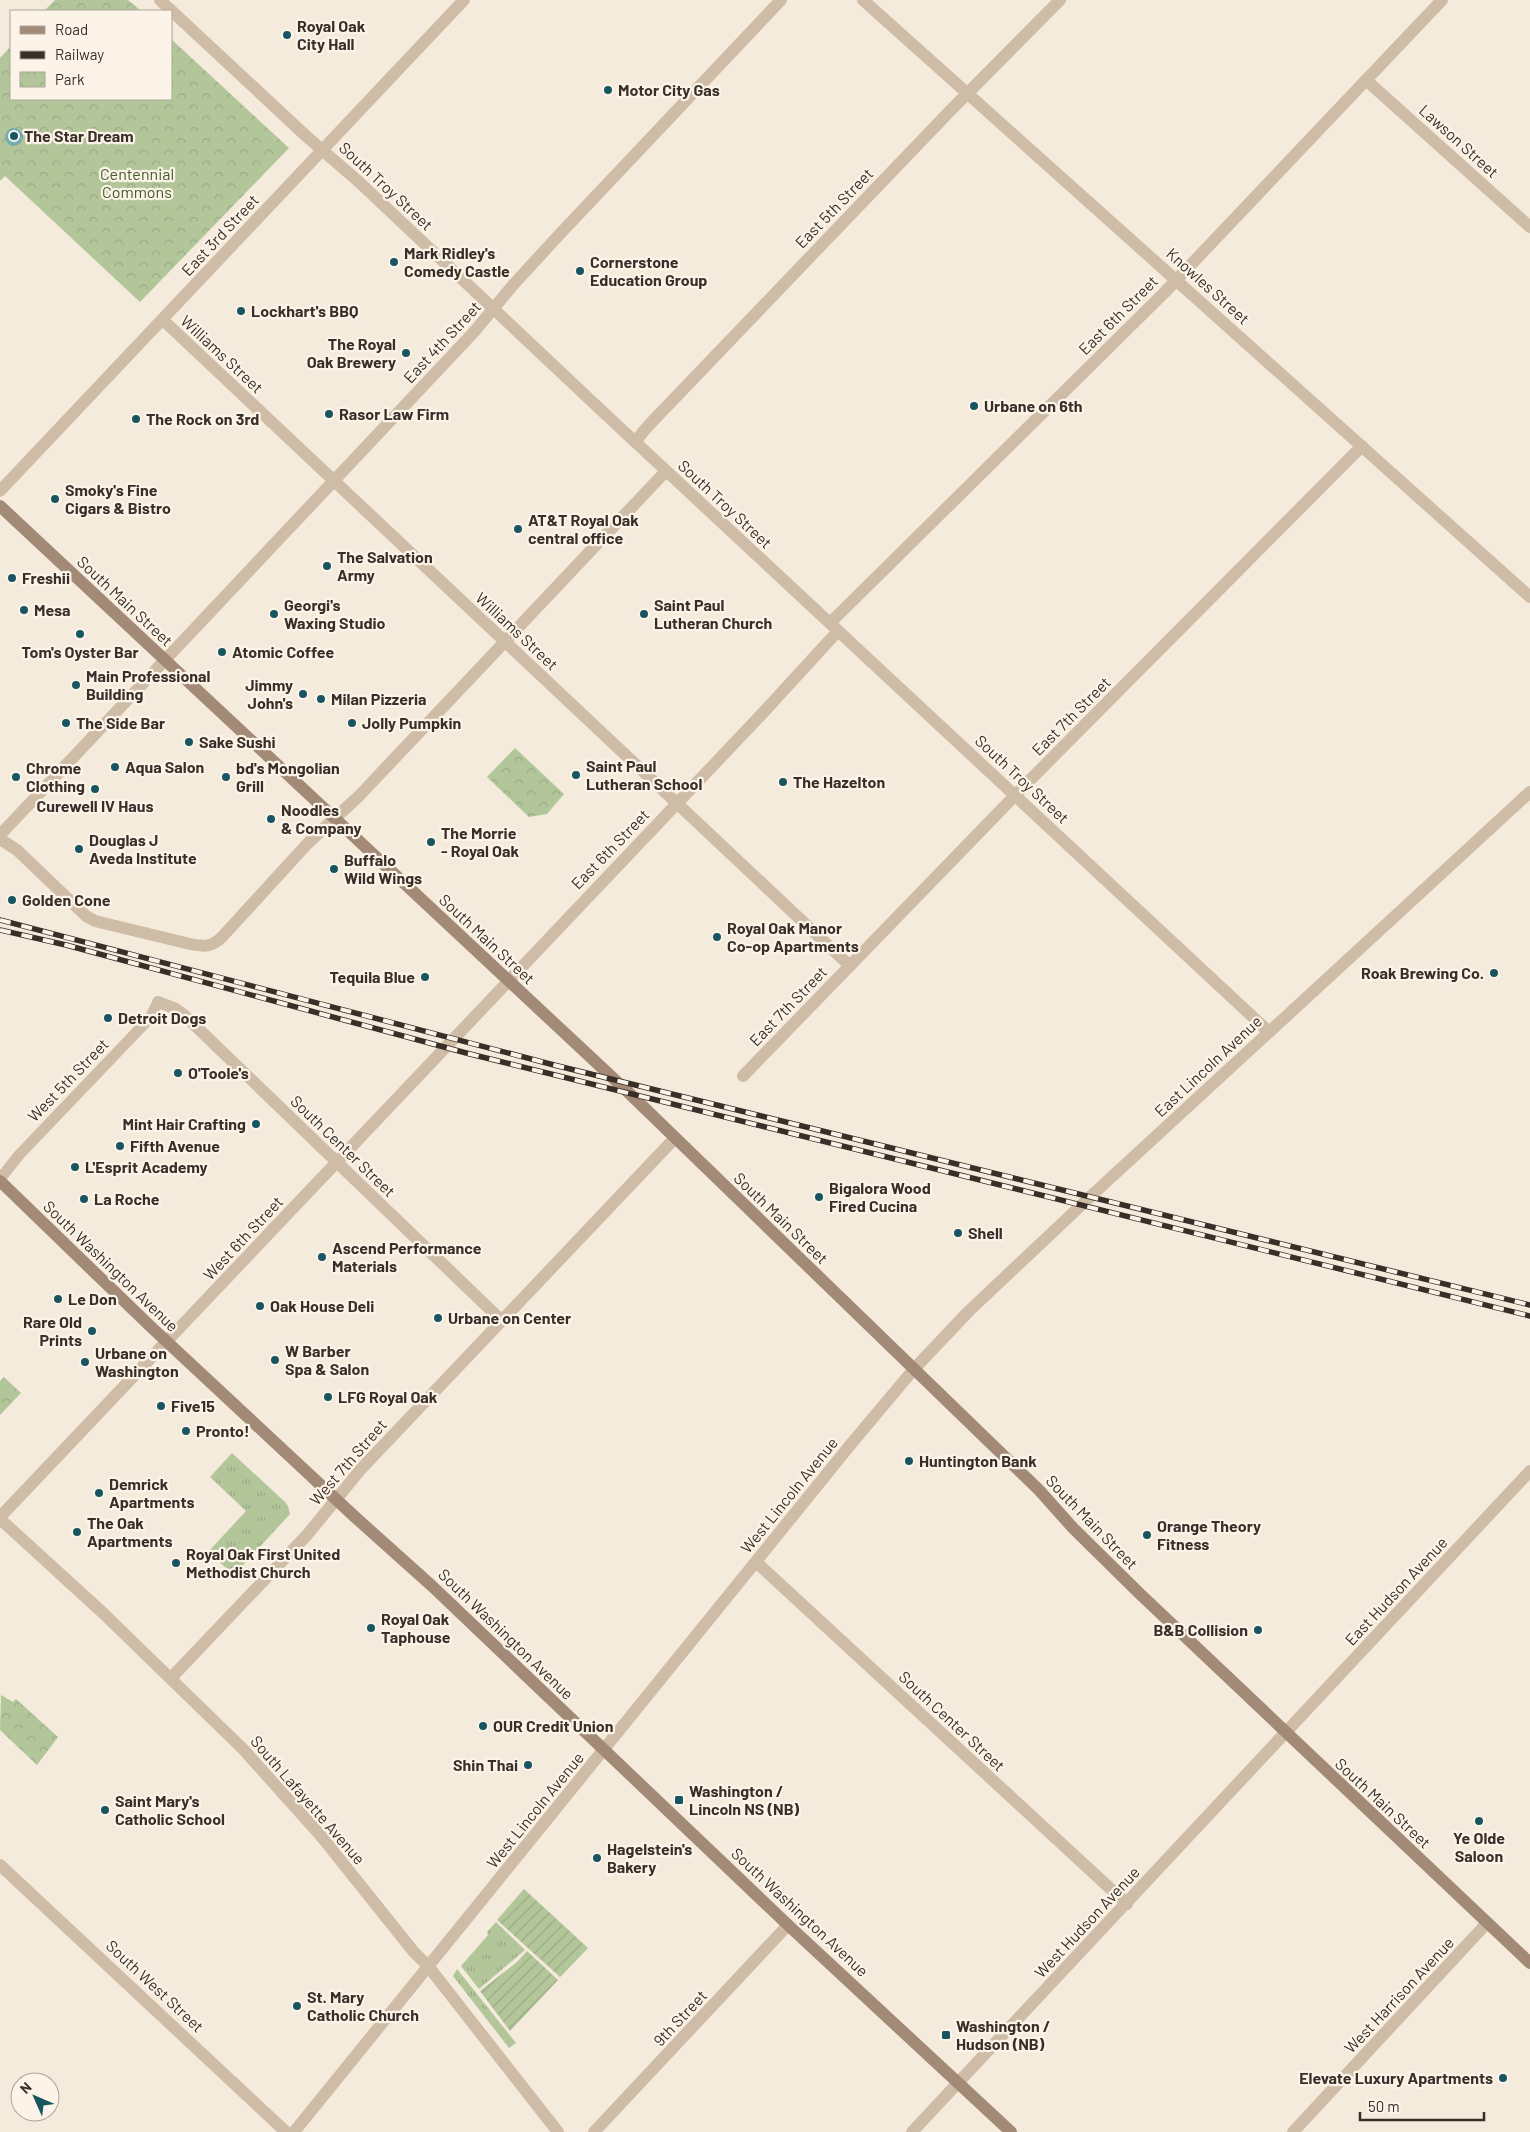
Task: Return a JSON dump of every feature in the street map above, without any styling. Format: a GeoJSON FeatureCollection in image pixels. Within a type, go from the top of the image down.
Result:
{"type":"FeatureCollection","features":[{"type":"Feature","properties":{"kind":"main road","name":"South Main Street"},"geometry":{"type":"LineString","coordinates":[[0,506],[675,1138],[1039,1490],[1114,1568],[1530,1963]]}},
{"type":"Feature","properties":{"kind":"main road","name":"South Washington Avenue"},"geometry":{"type":"LineString","coordinates":[[0,1180],[167,1341],[432,1586],[788,1925],[1011,2132]]}},
{"type":"Feature","properties":{"kind":"street","name":"South Troy Street"},"geometry":{"type":"LineString","coordinates":[[160,0],[171,10]]}},
{"type":"Feature","properties":{"kind":"street","name":"East 3rd Street"},"geometry":{"type":"LineString","coordinates":[[0,491],[464,0]]}},
{"type":"Feature","properties":{"kind":"street","name":"East 4th Street"},"geometry":{"type":"LineString","coordinates":[[0,836],[334,482],[494,310],[513,285],[558,236],[781,0]]}},
{"type":"Feature","properties":{"kind":"street","name":"Knowles Street"},"geometry":{"type":"LineString","coordinates":[[863,0],[1530,597]]}},
{"type":"Feature","properties":{"kind":"street","name":"East 5th Street"},"geometry":{"type":"LineString","coordinates":[[635,442],[968,93],[1060,0]]}},
{"type":"Feature","properties":{"kind":"street","name":"East 6th Street"},"geometry":{"type":"LineString","coordinates":[[508,981],[676,804],[834,627],[1176,280],[1442,0]]}},
{"type":"Feature","properties":{"kind":"street","name":"South Troy Street"},"geometry":{"type":"LineString","coordinates":[[172,11],[1269,1032]]}},
{"type":"Feature","properties":{"kind":"street","name":"Lawson Street"},"geometry":{"type":"LineString","coordinates":[[1366,80],[1530,227]]}},
{"type":"Feature","properties":{"kind":"street","name":"Williams Street"},"geometry":{"type":"LineString","coordinates":[[163,320],[850,966]]}},
{"type":"Feature","properties":{"kind":"street","name":"East 7th Street"},"geometry":{"type":"LineString","coordinates":[[743,1076],[1016,796],[1362,446]]}},
{"type":"Feature","properties":{"kind":"street"},"geometry":{"type":"LineString","coordinates":[[0,839],[17,850],[86,916],[95,921],[190,944],[204,946],[212,944],[222,937],[308,843],[359,796],[666,471]]}},
{"type":"Feature","properties":{"kind":"street","name":"East Lincoln Avenue"},"geometry":{"type":"LineString","coordinates":[[914,1369],[969,1311],[1530,792]]}},
{"type":"Feature","properties":{"kind":"street","name":"West 6th Street"},"geometry":{"type":"LineString","coordinates":[[0,1518],[508,981]]}},
{"type":"Feature","properties":{"kind":"street","name":"South Center Street"},"geometry":{"type":"LineString","coordinates":[[158,1002],[174,1008],[184,1016],[501,1320]]}},
{"type":"Feature","properties":{"kind":"street","name":"West 5th Street"},"geometry":{"type":"LineString","coordinates":[[0,1180],[26,1148],[150,1018],[158,1002]]}},
{"type":"Feature","properties":{"kind":"street","name":"West 7th Street"},"geometry":{"type":"LineString","coordinates":[[171,1678],[307,1535],[357,1474],[675,1138]]}},
{"type":"Feature","properties":{"kind":"street","name":"West Lincoln Avenue"},"geometry":{"type":"LineString","coordinates":[[294,2132],[914,1369]]}},
{"type":"Feature","properties":{"kind":"street","name":"East Hudson Avenue"},"geometry":{"type":"LineString","coordinates":[[1285,1732],[1530,1471]]}},
{"type":"Feature","properties":{"kind":"street","name":"South Lafayette Avenue"},"geometry":{"type":"LineString","coordinates":[[0,1518],[171,1678],[271,1778],[321,1836],[413,1951],[428,1966],[558,2132]]}},
{"type":"Feature","properties":{"kind":"street","name":"South Center Street"},"geometry":{"type":"LineString","coordinates":[[756,1562],[1127,1904]]}},
{"type":"Feature","properties":{"kind":"street","name":"West Hudson Avenue"},"geometry":{"type":"LineString","coordinates":[[912,2132],[1127,1904],[1285,1732]]}},
{"type":"Feature","properties":{"kind":"street","name":"South West Street"},"geometry":{"type":"LineString","coordinates":[[0,1865],[286,2132]]}},
{"type":"Feature","properties":{"kind":"street","name":"West Harrison Avenue"},"geometry":{"type":"LineString","coordinates":[[1293,2132],[1487,1923]]}},
{"type":"Feature","properties":{"kind":"street","name":"9th Street"},"geometry":{"type":"LineString","coordinates":[[594,2132],[788,1925]]}},
{"type":"Feature","properties":{"kind":"green space"},"geometry":{"type":"Polygon","coordinates":[[[55,0],[128,0],[140,10],[45,10],[55,0]]]}},
{"type":"Feature","properties":{"kind":"green space","name":"Centennial Commons"},"geometry":{"type":"Polygon","coordinates":[[[172,40],[289,148],[140,302],[5,176],[0,181],[0,58],[10,47],[10,100],[172,100],[172,40]]]}},
{"type":"Feature","properties":{"kind":"green space"},"geometry":{"type":"Polygon","coordinates":[[[515,748],[564,794],[547,814],[529,817],[487,777],[515,748]]]}},
{"type":"Feature","properties":{"kind":"green space"},"geometry":{"type":"Polygon","coordinates":[[[4,1377],[21,1393],[0,1415],[0,1381],[4,1377]]]}},
{"type":"Feature","properties":{"kind":"green space"},"geometry":{"type":"Polygon","coordinates":[[[232,1453],[285,1502],[290,1514],[234,1575],[208,1552],[246,1511],[210,1477],[232,1453]]]}},
{"type":"Feature","properties":{"kind":"green space"},"geometry":{"type":"Polygon","coordinates":[[[1,1695],[13,1702],[16,1699],[58,1737],[37,1765],[0,1730],[1,1695]]]}},
{"type":"Feature","properties":{"kind":"green space"},"geometry":{"type":"Polygon","coordinates":[[[524,1889],[588,1948],[560,1977],[497,1920],[524,1889]]]}},
{"type":"Feature","properties":{"kind":"green space"},"geometry":{"type":"Polygon","coordinates":[[[496,1922],[525,1950],[479,1989],[461,1966],[488,1935],[487,1932],[496,1922]]]}},
{"type":"Feature","properties":{"kind":"green space"},"geometry":{"type":"Polygon","coordinates":[[[527,1951],[558,1980],[510,2031],[480,1991],[517,1962],[527,1951]]]}},
{"type":"Feature","properties":{"kind":"green space"},"geometry":{"type":"Polygon","coordinates":[[[457,1969],[516,2043],[509,2048],[453,1976],[457,1969]]]}},
{"type":"Feature","properties":{"kind":"water"},"geometry":{"type":"Polygon","coordinates":[[[14,128],[20,131],[23,137],[20,143],[14,146],[8,143],[5,137],[8,131],[14,128]]]}},
{"type":"Feature","properties":{"kind":"railway"},"geometry":{"type":"LineString","coordinates":[[0,920],[554,1065],[1530,1305]]}},
{"type":"Feature","properties":{"kind":"railway"},"geometry":{"type":"LineString","coordinates":[[0,930],[66,945],[470,1054],[1530,1316]]}},
{"type":"Feature","properties":{"kind":"place","name":"Royal Oak City Hall"},"geometry":{"type":"Point","coordinates":[287,35]}},
{"type":"Feature","properties":{"kind":"place","name":"Motor City Gas"},"geometry":{"type":"Point","coordinates":[608,90]}},
{"type":"Feature","properties":{"kind":"place","name":"The Star Dream"},"geometry":{"type":"Point","coordinates":[14,136]}},
{"type":"Feature","properties":{"kind":"place","name":"Mark Ridley's Comedy Castle"},"geometry":{"type":"Point","coordinates":[394,262]}},
{"type":"Feature","properties":{"kind":"place","name":"Cornerstone Education Group"},"geometry":{"type":"Point","coordinates":[580,271]}},
{"type":"Feature","properties":{"kind":"place","name":"Lockhart's BBQ"},"geometry":{"type":"Point","coordinates":[241,311]}},
{"type":"Feature","properties":{"kind":"place","name":"The Royal Oak Brewery"},"geometry":{"type":"Point","coordinates":[406,353]}},
{"type":"Feature","properties":{"kind":"place","name":"Urbane on 6th"},"geometry":{"type":"Point","coordinates":[974,406]}},
{"type":"Feature","properties":{"kind":"place","name":"Rasor Law Firm"},"geometry":{"type":"Point","coordinates":[329,414]}},
{"type":"Feature","properties":{"kind":"place","name":"The Rock on 3rd"},"geometry":{"type":"Point","coordinates":[136,419]}},
{"type":"Feature","properties":{"kind":"place","name":"Smoky's Fine Cigars & Bistro"},"geometry":{"type":"Point","coordinates":[55,499]}},
{"type":"Feature","properties":{"kind":"place","name":"AT&T Royal Oak central office"},"geometry":{"type":"Point","coordinates":[518,529]}},
{"type":"Feature","properties":{"kind":"place","name":"The Salvation Army"},"geometry":{"type":"Point","coordinates":[327,566]}},
{"type":"Feature","properties":{"kind":"place","name":"Freshii"},"geometry":{"type":"Point","coordinates":[12,578]}},
{"type":"Feature","properties":{"kind":"place","name":"Mesa"},"geometry":{"type":"Point","coordinates":[24,610]}},
{"type":"Feature","properties":{"kind":"place","name":"Georgi's Waxing Studio"},"geometry":{"type":"Point","coordinates":[274,614]}},
{"type":"Feature","properties":{"kind":"place","name":"Saint Paul Lutheran Church"},"geometry":{"type":"Point","coordinates":[644,614]}},
{"type":"Feature","properties":{"kind":"place","name":"Tom's Oyster Bar"},"geometry":{"type":"Point","coordinates":[80,634]}},
{"type":"Feature","properties":{"kind":"place","name":"Atomic Coffee"},"geometry":{"type":"Point","coordinates":[222,652]}},
{"type":"Feature","properties":{"kind":"place","name":"Main Professional Building"},"geometry":{"type":"Point","coordinates":[76,685]}},
{"type":"Feature","properties":{"kind":"place","name":"Jimmy John's"},"geometry":{"type":"Point","coordinates":[303,694]}},
{"type":"Feature","properties":{"kind":"place","name":"Milan Pizzeria"},"geometry":{"type":"Point","coordinates":[321,699]}},
{"type":"Feature","properties":{"kind":"place","name":"The Side Bar"},"geometry":{"type":"Point","coordinates":[66,723]}},
{"type":"Feature","properties":{"kind":"place","name":"Jolly Pumpkin"},"geometry":{"type":"Point","coordinates":[352,723]}},
{"type":"Feature","properties":{"kind":"place","name":"Sake Sushi"},"geometry":{"type":"Point","coordinates":[189,742]}},
{"type":"Feature","properties":{"kind":"place","name":"Aqua Salon"},"geometry":{"type":"Point","coordinates":[115,767]}},
{"type":"Feature","properties":{"kind":"place","name":"Saint Paul Lutheran School"},"geometry":{"type":"Point","coordinates":[576,775]}},
{"type":"Feature","properties":{"kind":"place","name":"Chrome Clothing"},"geometry":{"type":"Point","coordinates":[16,777]}},
{"type":"Feature","properties":{"kind":"place","name":"bd's Mongolian Grill"},"geometry":{"type":"Point","coordinates":[226,777]}},
{"type":"Feature","properties":{"kind":"place","name":"The Hazelton"},"geometry":{"type":"Point","coordinates":[783,782]}},
{"type":"Feature","properties":{"kind":"place","name":"Curewell IV Haus"},"geometry":{"type":"Point","coordinates":[95,789]}},
{"type":"Feature","properties":{"kind":"place","name":"Noodles & Company"},"geometry":{"type":"Point","coordinates":[271,819]}},
{"type":"Feature","properties":{"kind":"place","name":"The Morrie - Royal Oak"},"geometry":{"type":"Point","coordinates":[431,842]}},
{"type":"Feature","properties":{"kind":"place","name":"Douglas J Aveda Institute"},"geometry":{"type":"Point","coordinates":[79,849]}},
{"type":"Feature","properties":{"kind":"place","name":"Buffalo Wild Wings"},"geometry":{"type":"Point","coordinates":[334,869]}},
{"type":"Feature","properties":{"kind":"place","name":"Golden Cone"},"geometry":{"type":"Point","coordinates":[12,900]}},
{"type":"Feature","properties":{"kind":"place","name":"Royal Oak Manor Co-op Apartments"},"geometry":{"type":"Point","coordinates":[717,937]}},
{"type":"Feature","properties":{"kind":"place","name":"Roak Brewing Co."},"geometry":{"type":"Point","coordinates":[1494,973]}},
{"type":"Feature","properties":{"kind":"place","name":"Tequila Blue"},"geometry":{"type":"Point","coordinates":[425,977]}},
{"type":"Feature","properties":{"kind":"place","name":"Detroit Dogs"},"geometry":{"type":"Point","coordinates":[108,1018]}},
{"type":"Feature","properties":{"kind":"place","name":"O'Toole's"},"geometry":{"type":"Point","coordinates":[178,1073]}},
{"type":"Feature","properties":{"kind":"place","name":"Mint Hair Crafting"},"geometry":{"type":"Point","coordinates":[256,1124]}},
{"type":"Feature","properties":{"kind":"place","name":"Fifth Avenue"},"geometry":{"type":"Point","coordinates":[120,1146]}},
{"type":"Feature","properties":{"kind":"place","name":"L'Esprit Academy"},"geometry":{"type":"Point","coordinates":[75,1167]}},
{"type":"Feature","properties":{"kind":"place","name":"Bigalora Wood Fired Cucina"},"geometry":{"type":"Point","coordinates":[819,1197]}},
{"type":"Feature","properties":{"kind":"place","name":"La Roche"},"geometry":{"type":"Point","coordinates":[84,1199]}},
{"type":"Feature","properties":{"kind":"place","name":"Shell"},"geometry":{"type":"Point","coordinates":[958,1233]}},
{"type":"Feature","properties":{"kind":"place","name":"Ascend Performance Materials"},"geometry":{"type":"Point","coordinates":[322,1257]}},
{"type":"Feature","properties":{"kind":"place","name":"Le Don"},"geometry":{"type":"Point","coordinates":[58,1299]}},
{"type":"Feature","properties":{"kind":"place","name":"Oak House Deli"},"geometry":{"type":"Point","coordinates":[260,1306]}},
{"type":"Feature","properties":{"kind":"place","name":"Urbane on Center"},"geometry":{"type":"Point","coordinates":[438,1318]}},
{"type":"Feature","properties":{"kind":"place","name":"Rare Old Prints"},"geometry":{"type":"Point","coordinates":[92,1331]}},
{"type":"Feature","properties":{"kind":"place","name":"W Barber Spa & Salon"},"geometry":{"type":"Point","coordinates":[275,1360]}},
{"type":"Feature","properties":{"kind":"place","name":"Urbane on Washington"},"geometry":{"type":"Point","coordinates":[85,1362]}},
{"type":"Feature","properties":{"kind":"place","name":"LFG Royal Oak"},"geometry":{"type":"Point","coordinates":[328,1397]}},
{"type":"Feature","properties":{"kind":"place","name":"Five15"},"geometry":{"type":"Point","coordinates":[161,1406]}},
{"type":"Feature","properties":{"kind":"place","name":"Pronto!"},"geometry":{"type":"Point","coordinates":[186,1431]}},
{"type":"Feature","properties":{"kind":"place","name":"Huntington Bank"},"geometry":{"type":"Point","coordinates":[909,1461]}},
{"type":"Feature","properties":{"kind":"place","name":"Demrick Apartments"},"geometry":{"type":"Point","coordinates":[99,1493]}},
{"type":"Feature","properties":{"kind":"place","name":"The Oak Apartments"},"geometry":{"type":"Point","coordinates":[77,1532]}},
{"type":"Feature","properties":{"kind":"place","name":"Orange Theory Fitness"},"geometry":{"type":"Point","coordinates":[1147,1535]}},
{"type":"Feature","properties":{"kind":"place","name":"Royal Oak First United Methodist Church"},"geometry":{"type":"Point","coordinates":[176,1563]}},
{"type":"Feature","properties":{"kind":"place","name":"Royal Oak Taphouse"},"geometry":{"type":"Point","coordinates":[371,1628]}},
{"type":"Feature","properties":{"kind":"place","name":"B&B Collision"},"geometry":{"type":"Point","coordinates":[1258,1630]}},
{"type":"Feature","properties":{"kind":"place","name":"OUR Credit Union"},"geometry":{"type":"Point","coordinates":[483,1726]}},
{"type":"Feature","properties":{"kind":"place","name":"Shin Thai"},"geometry":{"type":"Point","coordinates":[528,1765]}},
{"type":"Feature","properties":{"kind":"place","name":"Washington / Lincoln NS (NB)"},"geometry":{"type":"Point","coordinates":[679,1800]}},
{"type":"Feature","properties":{"kind":"place","name":"Saint Mary's Catholic School"},"geometry":{"type":"Point","coordinates":[105,1810]}},
{"type":"Feature","properties":{"kind":"place","name":"Ye Olde Saloon"},"geometry":{"type":"Point","coordinates":[1479,1821]}},
{"type":"Feature","properties":{"kind":"place","name":"Hagelstein's Bakery"},"geometry":{"type":"Point","coordinates":[597,1858]}},
{"type":"Feature","properties":{"kind":"place","name":"St. Mary Catholic Church"},"geometry":{"type":"Point","coordinates":[297,2006]}},
{"type":"Feature","properties":{"kind":"place","name":"Washington / Hudson (NB)"},"geometry":{"type":"Point","coordinates":[946,2035]}},
{"type":"Feature","properties":{"kind":"place","name":"Elevate Luxury Apartments"},"geometry":{"type":"Point","coordinates":[1503,2078]}}]}
